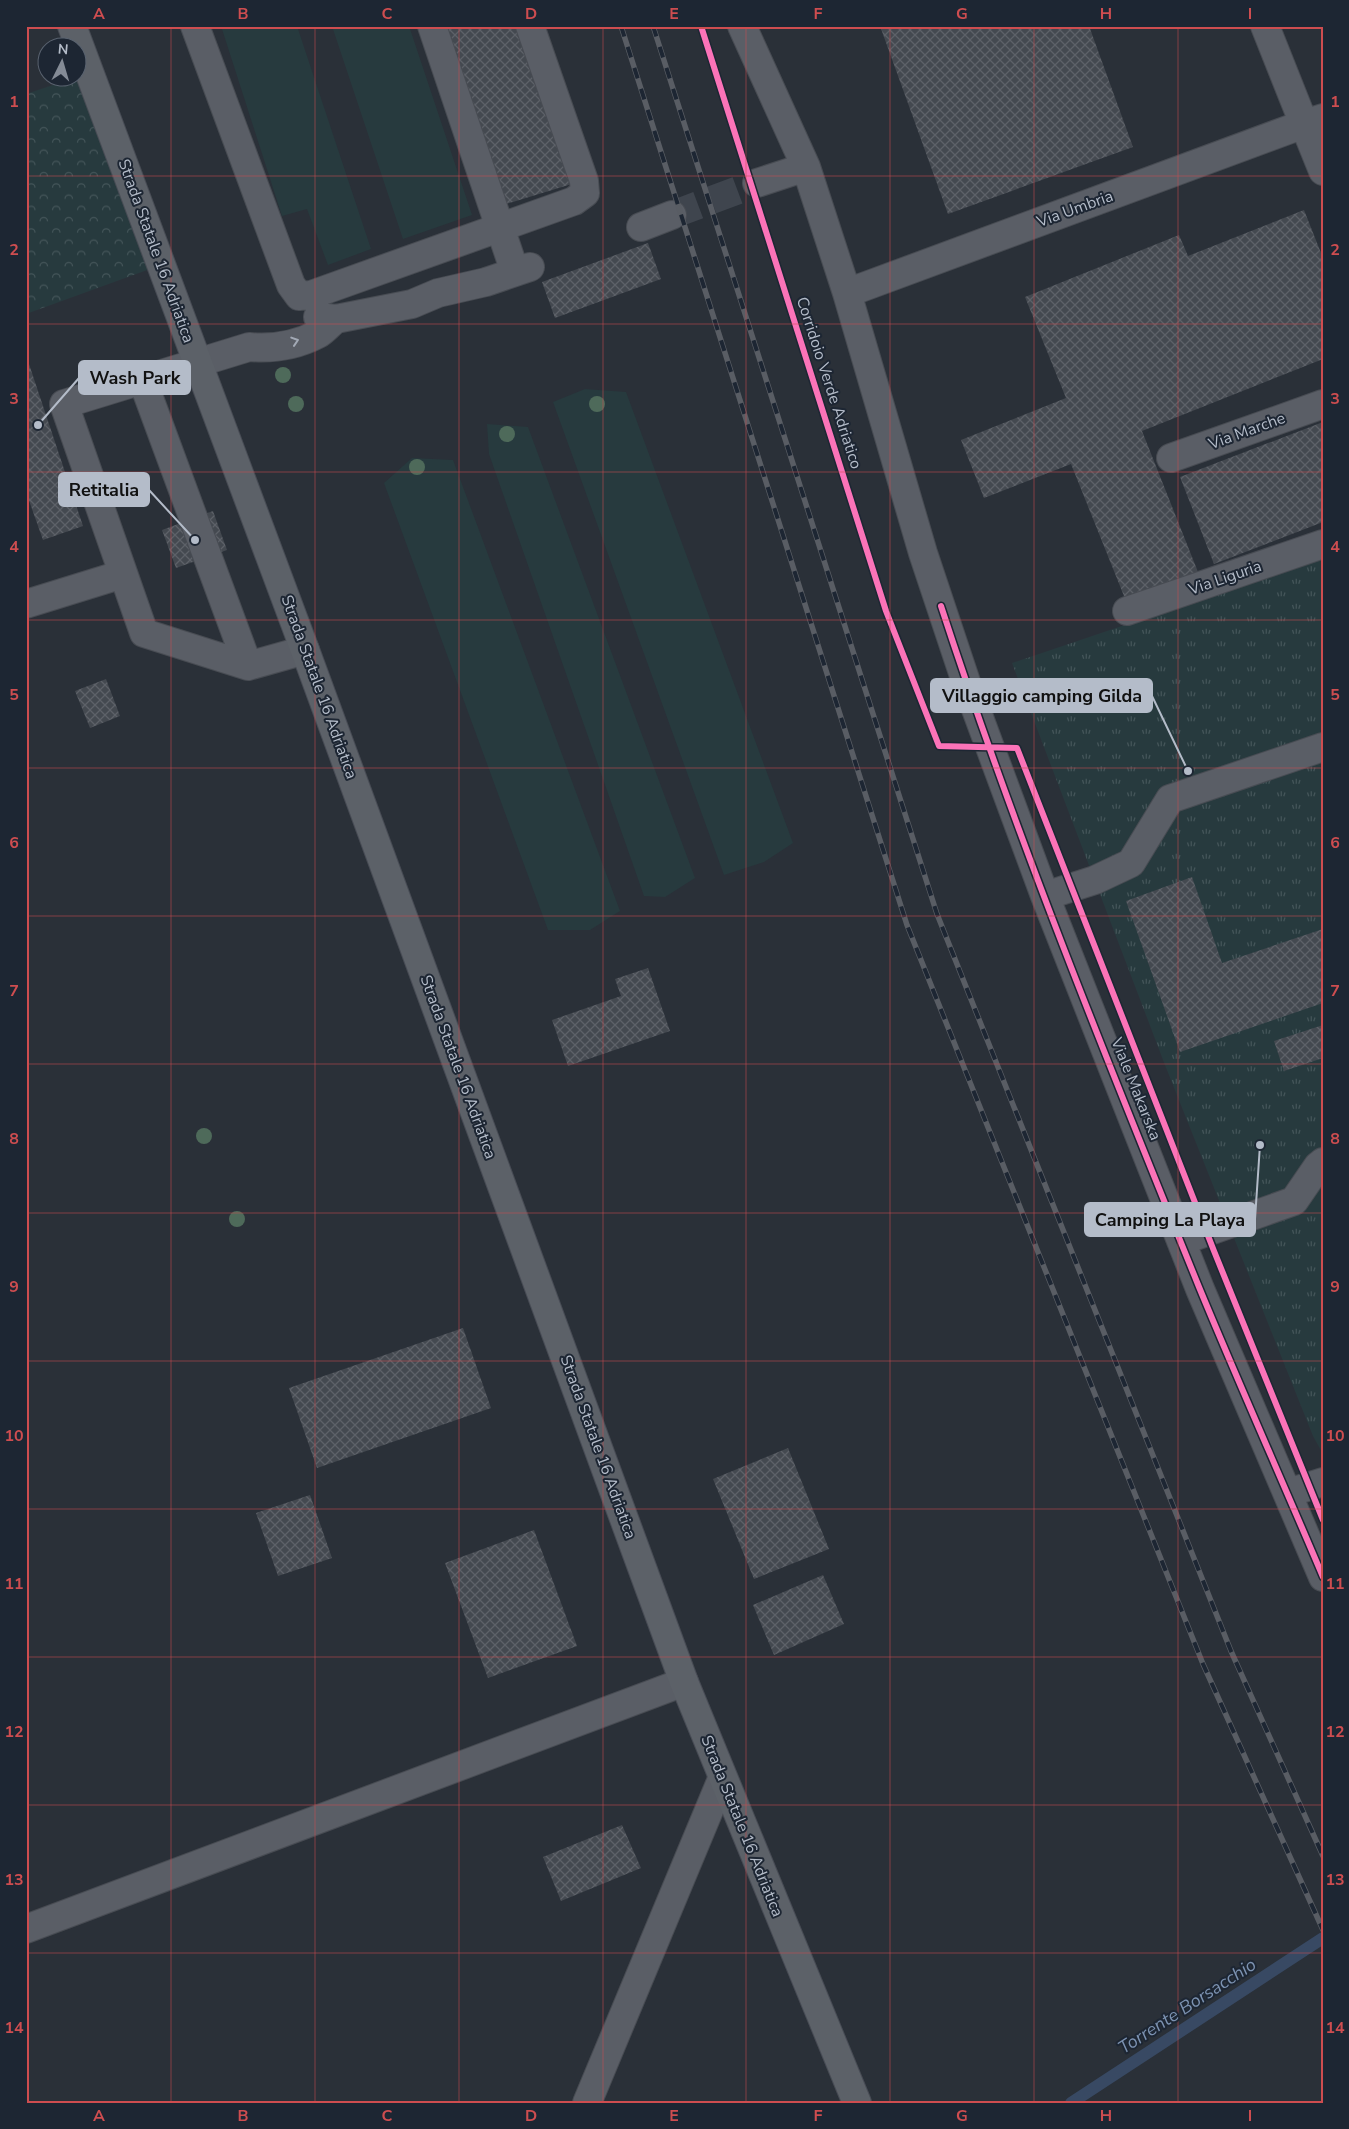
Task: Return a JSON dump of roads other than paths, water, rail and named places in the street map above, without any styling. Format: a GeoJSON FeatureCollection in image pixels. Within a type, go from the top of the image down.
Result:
{"type":"FeatureCollection","features":[{"type":"Feature","properties":{"kind":"main road","name":"Strada Statale 16 Adriatica"},"geometry":{"type":"LineString","coordinates":[[72,26],[305,650],[684,1682],[722,1779],[854,2096]]}},
{"type":"Feature","properties":{"kind":"street"},"geometry":{"type":"LineString","coordinates":[[195,26],[291,285],[299,296],[312,295],[574,201],[585,193],[584,181],[530,26]]}},
{"type":"Feature","properties":{"kind":"street"},"geometry":{"type":"LineString","coordinates":[[305,650],[248,666],[144,633],[64,404],[249,346],[266,331],[310,317],[336,318],[412,304],[438,293],[523,269],[499,227],[432,26]]}},
{"type":"Feature","properties":{"kind":"street","name":"Viale Makarska"},"geometry":{"type":"LineString","coordinates":[[742,26],[806,167],[847,293],[923,553],[967,685],[1045,896],[1181,1241],[1323,1577]]}},
{"type":"Feature","properties":{"kind":"street"},"geometry":{"type":"LineString","coordinates":[[1265,26],[1313,121],[1323,171]]}},
{"type":"Feature","properties":{"kind":"street","name":"Via Umbria"},"geometry":{"type":"LineString","coordinates":[[847,293],[1313,121]]}},
{"type":"Feature","properties":{"kind":"street"},"geometry":{"type":"LineString","coordinates":[[757,183],[806,167]]}},
{"type":"Feature","properties":{"kind":"street"},"geometry":{"type":"LineString","coordinates":[[641,227],[672,216]]}},
{"type":"Feature","properties":{"kind":"street"},"geometry":{"type":"LineString","coordinates":[[142,379],[248,666]]}},
{"type":"Feature","properties":{"kind":"street","name":"Via Marche"},"geometry":{"type":"LineString","coordinates":[[1171,458],[1323,404]]}},
{"type":"Feature","properties":{"kind":"street","name":"Via Liguria"},"geometry":{"type":"LineString","coordinates":[[1127,612],[1323,544]]}},
{"type":"Feature","properties":{"kind":"street"},"geometry":{"type":"LineString","coordinates":[[26,604],[123,574]]}},
{"type":"Feature","properties":{"kind":"street"},"geometry":{"type":"LineString","coordinates":[[1045,896],[1095,880],[1132,864],[1170,798],[1323,747]]}},
{"type":"Feature","properties":{"kind":"street"},"geometry":{"type":"LineString","coordinates":[[1181,1241],[1294,1201],[1318,1166],[1323,1162]]}},
{"type":"Feature","properties":{"kind":"street"},"geometry":{"type":"LineString","coordinates":[[1288,1492],[1323,1482]]}},
{"type":"Feature","properties":{"kind":"street"},"geometry":{"type":"LineString","coordinates":[[26,1929],[684,1682]]}},
{"type":"Feature","properties":{"kind":"street"},"geometry":{"type":"LineString","coordinates":[[587,2103],[722,1779]]}},
{"type":"Feature","properties":{"kind":"waterway","name":"Torrente Borsacchio"},"geometry":{"type":"LineString","coordinates":[[1071,2103],[1323,1938]]}},
{"type":"Feature","properties":{"kind":"tunnel"},"geometry":{"type":"LineString","coordinates":[[672,215],[757,183]]}},
{"type":"Feature","properties":{"kind":"railway"},"geometry":{"type":"LineString","coordinates":[[621,26],[907,925],[1203,1664],[1323,1930]]}},
{"type":"Feature","properties":{"kind":"railway"},"geometry":{"type":"LineString","coordinates":[[653,26],[937,914],[1231,1651],[1323,1856]]}},
{"type":"Feature","properties":{"kind":"place","name":"Wash Park"},"geometry":{"type":"Point","coordinates":[38,425]}},
{"type":"Feature","properties":{"kind":"place","name":"Retitalia"},"geometry":{"type":"Point","coordinates":[195,540]}},
{"type":"Feature","properties":{"kind":"place","name":"Villaggio camping Gilda"},"geometry":{"type":"Point","coordinates":[1188,771]}},
{"type":"Feature","properties":{"kind":"place","name":"Camping La Playa"},"geometry":{"type":"Point","coordinates":[1260,1145]}}]}
